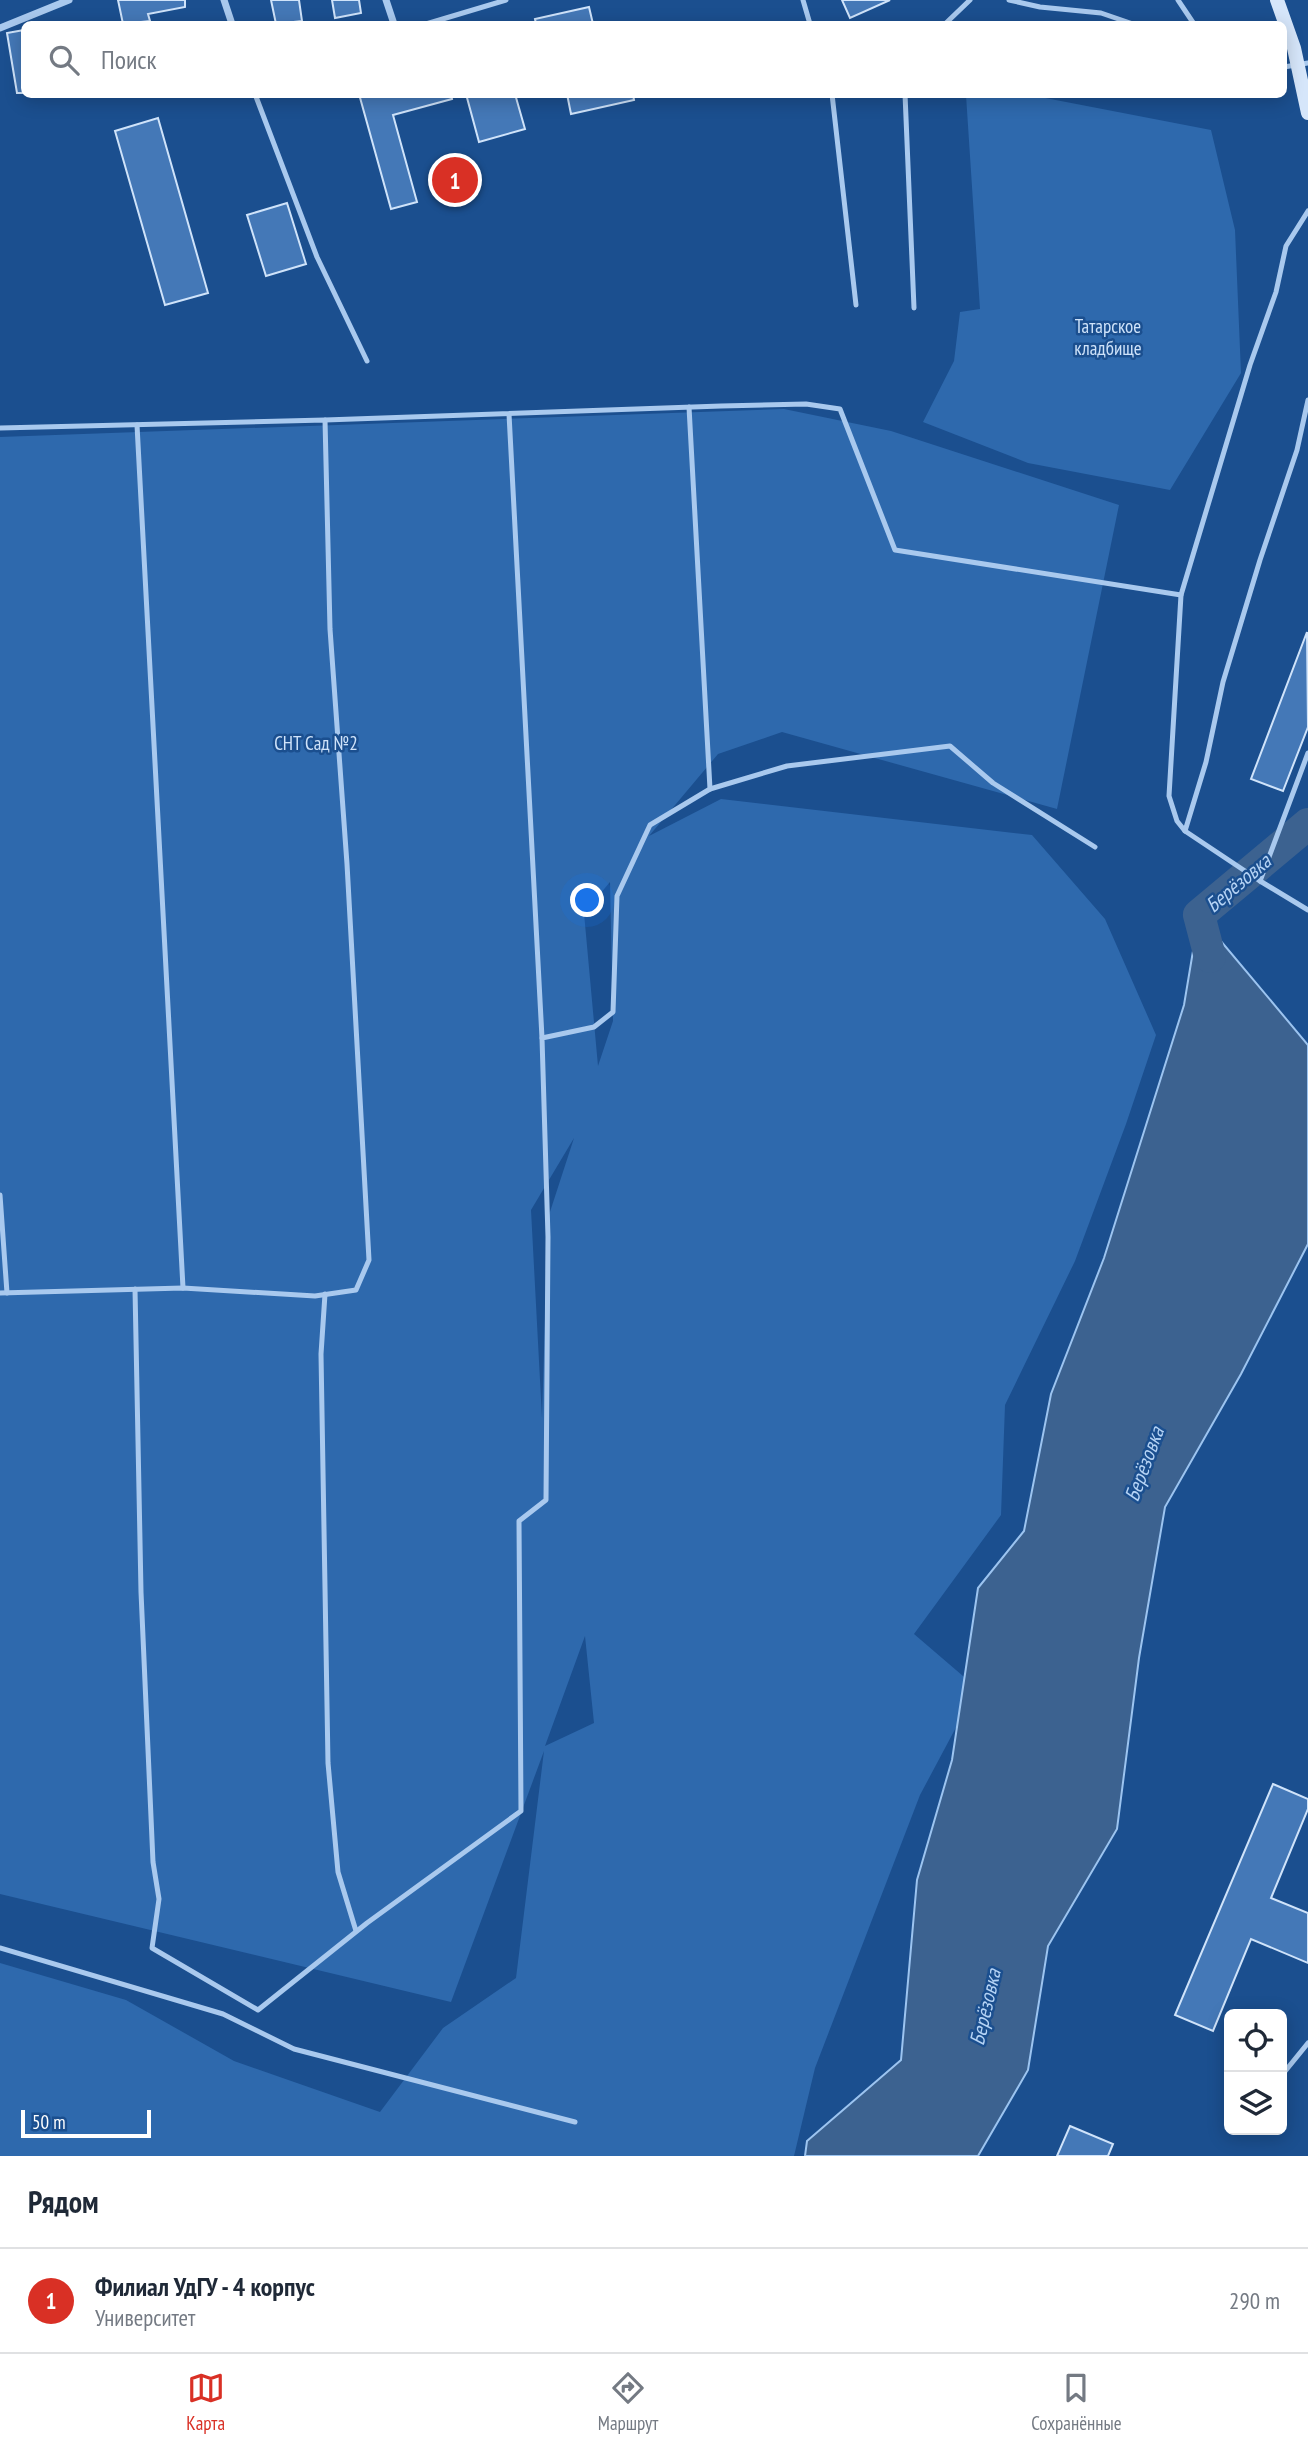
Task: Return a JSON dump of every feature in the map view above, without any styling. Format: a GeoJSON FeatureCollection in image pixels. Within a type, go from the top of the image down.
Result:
{"type":"FeatureCollection","features":[{"type":"Feature","properties":{"kind":"main road"},"geometry":{"type":"LineString","coordinates":[[1277,0],[1282,21]]}},
{"type":"Feature","properties":{"kind":"main road"},"geometry":{"type":"LineString","coordinates":[[1289,49],[1296,65],[1308,113]]}},
{"type":"Feature","properties":{"kind":"street"},"geometry":{"type":"LineString","coordinates":[[0,29],[69,0]]}},
{"type":"Feature","properties":{"kind":"street"},"geometry":{"type":"LineString","coordinates":[[224,0],[231,21]]}},
{"type":"Feature","properties":{"kind":"street"},"geometry":{"type":"LineString","coordinates":[[386,0],[393,21]]}},
{"type":"Feature","properties":{"kind":"lane"},"geometry":{"type":"LineString","coordinates":[[436,21],[506,0]]}},
{"type":"Feature","properties":{"kind":"lane"},"geometry":{"type":"LineString","coordinates":[[803,0],[809,21]]}},
{"type":"Feature","properties":{"kind":"lane"},"geometry":{"type":"LineString","coordinates":[[948,21],[971,0]]}},
{"type":"Feature","properties":{"kind":"lane"},"geometry":{"type":"LineString","coordinates":[[1009,0],[1040,7],[1101,13],[1124,21]]}},
{"type":"Feature","properties":{"kind":"lane"},"geometry":{"type":"LineString","coordinates":[[1178,0],[1192,21]]}},
{"type":"Feature","properties":{"kind":"lane"},"geometry":{"type":"LineString","coordinates":[[257,98],[317,257],[367,360]]}},
{"type":"Feature","properties":{"kind":"lane"},"geometry":{"type":"LineString","coordinates":[[832,98],[856,305]]}},
{"type":"Feature","properties":{"kind":"lane"},"geometry":{"type":"LineString","coordinates":[[905,98],[914,308]]}},
{"type":"Feature","properties":{"kind":"lane"},"geometry":{"type":"LineString","coordinates":[[1308,211],[1286,246],[1276,292],[1250,365],[1181,595],[1169,796],[1177,821],[1185,831],[1308,910]]}},
{"type":"Feature","properties":{"kind":"lane"},"geometry":{"type":"LineString","coordinates":[[1185,831],[1206,762],[1223,682],[1297,450],[1308,400]]}},
{"type":"Feature","properties":{"kind":"lane"},"geometry":{"type":"LineString","coordinates":[[0,428],[806,404],[840,409],[895,550],[1181,595]]}},
{"type":"Feature","properties":{"kind":"lane"},"geometry":{"type":"LineString","coordinates":[[689,407],[710,789]]}},
{"type":"Feature","properties":{"kind":"lane"},"geometry":{"type":"LineString","coordinates":[[135,1289],[141,1592],[153,1862],[159,1899],[152,1948],[258,2010],[356,1931],[521,1811],[519,1521],[546,1500],[548,1237],[542,1038],[509,414]]}},
{"type":"Feature","properties":{"kind":"lane"},"geometry":{"type":"LineString","coordinates":[[0,1195],[3,1293],[183,1288],[277,1295],[325,1294],[356,1290],[369,1260],[348,878],[330,629],[325,420]]}},
{"type":"Feature","properties":{"kind":"lane"},"geometry":{"type":"LineString","coordinates":[[137,425],[183,1288]]}},
{"type":"Feature","properties":{"kind":"lane"},"geometry":{"type":"LineString","coordinates":[[542,1038],[594,1027],[613,1012],[617,896],[650,825],[710,789],[787,766],[950,746],[993,783],[1094,847]]}},
{"type":"Feature","properties":{"kind":"lane"},"geometry":{"type":"LineString","coordinates":[[1260,881],[1308,753]]}},
{"type":"Feature","properties":{"kind":"lane"},"geometry":{"type":"LineString","coordinates":[[325,1294],[321,1354],[328,1763],[338,1872],[356,1931]]}},
{"type":"Feature","properties":{"kind":"lane"},"geometry":{"type":"LineString","coordinates":[[0,1948],[223,2014],[294,2049],[575,2122]]}},
{"type":"Feature","properties":{"kind":"lane"},"geometry":{"type":"LineString","coordinates":[[1284,2072],[1308,2043]]}},
{"type":"Feature","properties":{"kind":"green space","name":"Татарское кладбище"},"geometry":{"type":"Polygon","coordinates":[[[966,98],[1045,98],[1211,130],[1235,230],[1241,373],[1170,490],[1028,463],[923,422],[954,361],[960,312],[980,309],[966,98]]]}},
{"type":"Feature","properties":{"kind":"green space","name":"СНТ Сад №2"},"geometry":{"type":"Polygon","coordinates":[[[784,409],[891,431],[1119,505],[1057,809],[782,732],[718,754],[649,836],[721,799],[1032,835],[1105,919],[1156,1035],[1075,1261],[1005,1405],[1001,1515],[914,1634],[977,1688],[920,1795],[815,2068],[794,2156],[0,2156],[0,1963],[126,2000],[234,2061],[380,2112],[443,2028],[516,1978],[544,1751],[451,2002],[0,1894],[0,437],[784,409]],[[610,882],[584,913],[598,1066],[613,1021],[610,882]],[[574,1138],[531,1210],[542,1418],[548,1218],[574,1138]],[[585,1636],[545,1746],[594,1723],[585,1636]]]}},
{"type":"Feature","properties":{"kind":"water"},"geometry":{"type":"Polygon","coordinates":[[[1199,915],[1308,1045],[1308,1244],[1241,1374],[1165,1507],[1139,1658],[1117,1829],[1048,1946],[1028,2070],[978,2156],[805,2156],[807,2141],[901,2060],[917,1880],[952,1760],[978,1588],[1024,1531],[1051,1394],[1104,1258],[1184,1005],[1199,915]]]}},
{"type":"Feature","properties":{"kind":"building"},"geometry":{"type":"Polygon","coordinates":[[[118,0],[185,0],[185,7],[148,14],[150,21],[122,21],[118,0]]]}},
{"type":"Feature","properties":{"kind":"building"},"geometry":{"type":"Polygon","coordinates":[[[271,0],[299,0],[302,21],[275,21],[271,0]]]}},
{"type":"Feature","properties":{"kind":"building"},"geometry":{"type":"Polygon","coordinates":[[[332,0],[359,0],[361,13],[335,18],[332,0]]]}},
{"type":"Feature","properties":{"kind":"building"},"geometry":{"type":"Polygon","coordinates":[[[842,0],[890,0],[850,18],[842,0]]]}},
{"type":"Feature","properties":{"kind":"building"},"geometry":{"type":"Polygon","coordinates":[[[589,7],[592,21],[535,21],[589,7]]]}},
{"type":"Feature","properties":{"kind":"building"},"geometry":{"type":"Polygon","coordinates":[[[21,31],[21,93],[17,93],[7,33],[21,31]]]}},
{"type":"Feature","properties":{"kind":"building"},"geometry":{"type":"Polygon","coordinates":[[[360,98],[452,98],[393,115],[417,202],[391,209],[360,98]]]}},
{"type":"Feature","properties":{"kind":"building"},"geometry":{"type":"Polygon","coordinates":[[[467,98],[516,98],[525,129],[479,142],[467,98]]]}},
{"type":"Feature","properties":{"kind":"building"},"geometry":{"type":"Polygon","coordinates":[[[568,98],[634,98],[634,100],[571,114],[568,98]]]}},
{"type":"Feature","properties":{"kind":"building"},"geometry":{"type":"Polygon","coordinates":[[[158,118],[208,293],[165,305],[115,131],[158,118]]]}},
{"type":"Feature","properties":{"kind":"building"},"geometry":{"type":"Polygon","coordinates":[[[287,203],[306,264],[266,276],[247,215],[287,203]]]}},
{"type":"Feature","properties":{"kind":"building"},"geometry":{"type":"Polygon","coordinates":[[[1307,632],[1308,727],[1283,791],[1251,779],[1307,632]]]}},
{"type":"Feature","properties":{"kind":"building"},"geometry":{"type":"Polygon","coordinates":[[[1273,1784],[1308,1799],[1308,1809],[1271,1898],[1308,1913],[1308,1963],[1251,1939],[1213,2031],[1175,2015],[1273,1784]]]}},
{"type":"Feature","properties":{"kind":"building"},"geometry":{"type":"Polygon","coordinates":[[[1070,2126],[1113,2144],[1108,2156],[1057,2156],[1070,2126]]]}},
{"type":"Feature","properties":{"kind":"waterway","name":"Берёзовка"},"geometry":{"type":"LineString","coordinates":[[1210,957],[1199,915],[1308,824]]}},
{"type":"Feature","properties":{"kind":"place","name":"Филиал УдГУ - 4 корпус"},"geometry":{"type":"Point","coordinates":[455,180]}}]}
